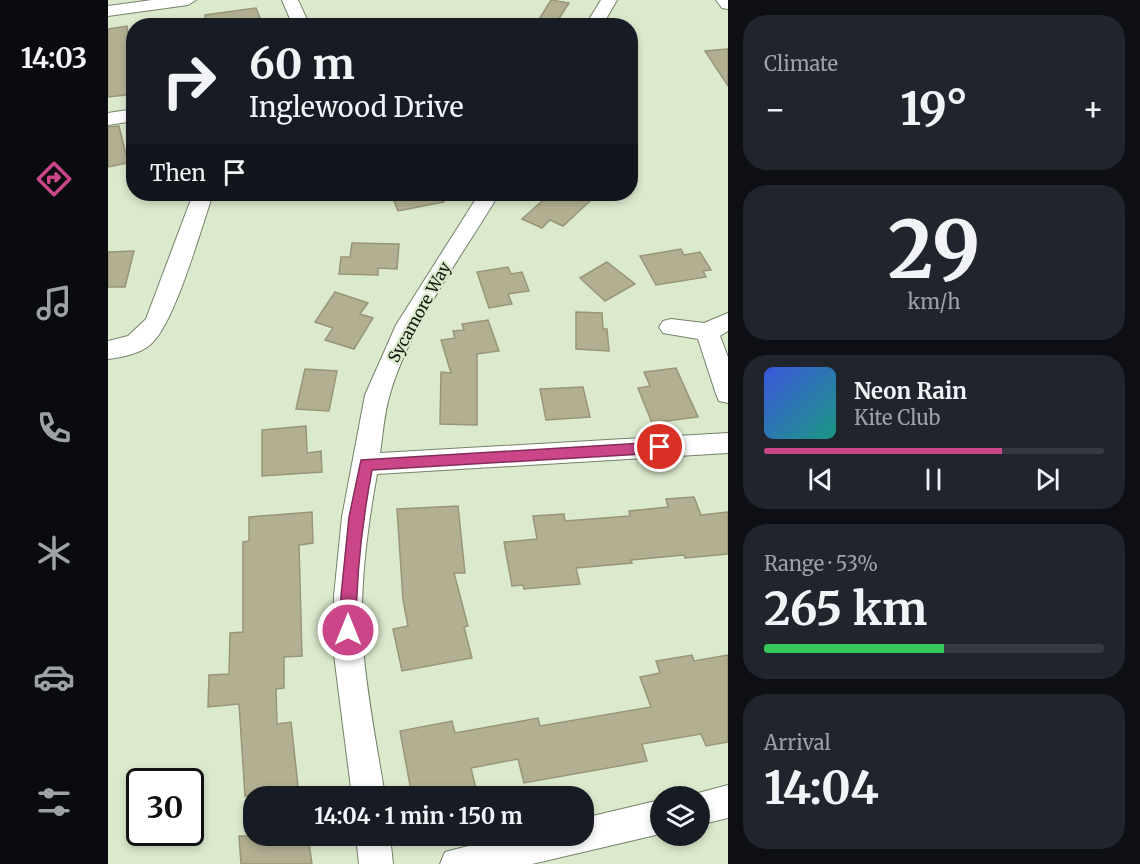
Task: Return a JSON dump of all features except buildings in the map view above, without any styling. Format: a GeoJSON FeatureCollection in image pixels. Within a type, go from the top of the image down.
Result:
{"type":"FeatureCollection","features":[{"type":"Feature","properties":{"kind":"street"},"geometry":{"type":"LineString","coordinates":[[108,11],[188,0]]}},
{"type":"Feature","properties":{"kind":"street"},"geometry":{"type":"LineString","coordinates":[[290,0],[298,18]]}},
{"type":"Feature","properties":{"kind":"street"},"geometry":{"type":"LineString","coordinates":[[598,18],[609,0]]}},
{"type":"Feature","properties":{"kind":"street"},"geometry":{"type":"LineString","coordinates":[[724,0],[728,4]]}},
{"type":"Feature","properties":{"kind":"street"},"geometry":{"type":"LineString","coordinates":[[108,119],[126,116]]}},
{"type":"Feature","properties":{"kind":"street"},"geometry":{"type":"LineString","coordinates":[[108,350],[139,343],[157,321],[200,201]]}},
{"type":"Feature","properties":{"kind":"street","name":"Sycamore Way"},"geometry":{"type":"LineString","coordinates":[[367,786],[348,647],[350,585],[356,517],[377,395],[408,325],[485,201]]}},
{"type":"Feature","properties":{"kind":"street"},"geometry":{"type":"LineString","coordinates":[[671,327],[717,327],[728,394]]}},
{"type":"Feature","properties":{"kind":"street"},"geometry":{"type":"LineString","coordinates":[[366,464],[728,443]]}},
{"type":"Feature","properties":{"kind":"street"},"geometry":{"type":"LineString","coordinates":[[710,805],[728,801]]}},
{"type":"Feature","properties":{"kind":"street"},"geometry":{"type":"LineString","coordinates":[[594,832],[650,819]]}},
{"type":"Feature","properties":{"kind":"street"},"geometry":{"type":"LineString","coordinates":[[374,846],[376,864]]}},
{"type":"Feature","properties":{"kind":"street"},"geometry":{"type":"LineString","coordinates":[[457,864],[535,846]]}},
{"type":"Feature","properties":{"kind":"route"},"geometry":{"type":"LineString","coordinates":[[348,630],[348,596],[356,517],[366,464],[660,447]]}}]}
